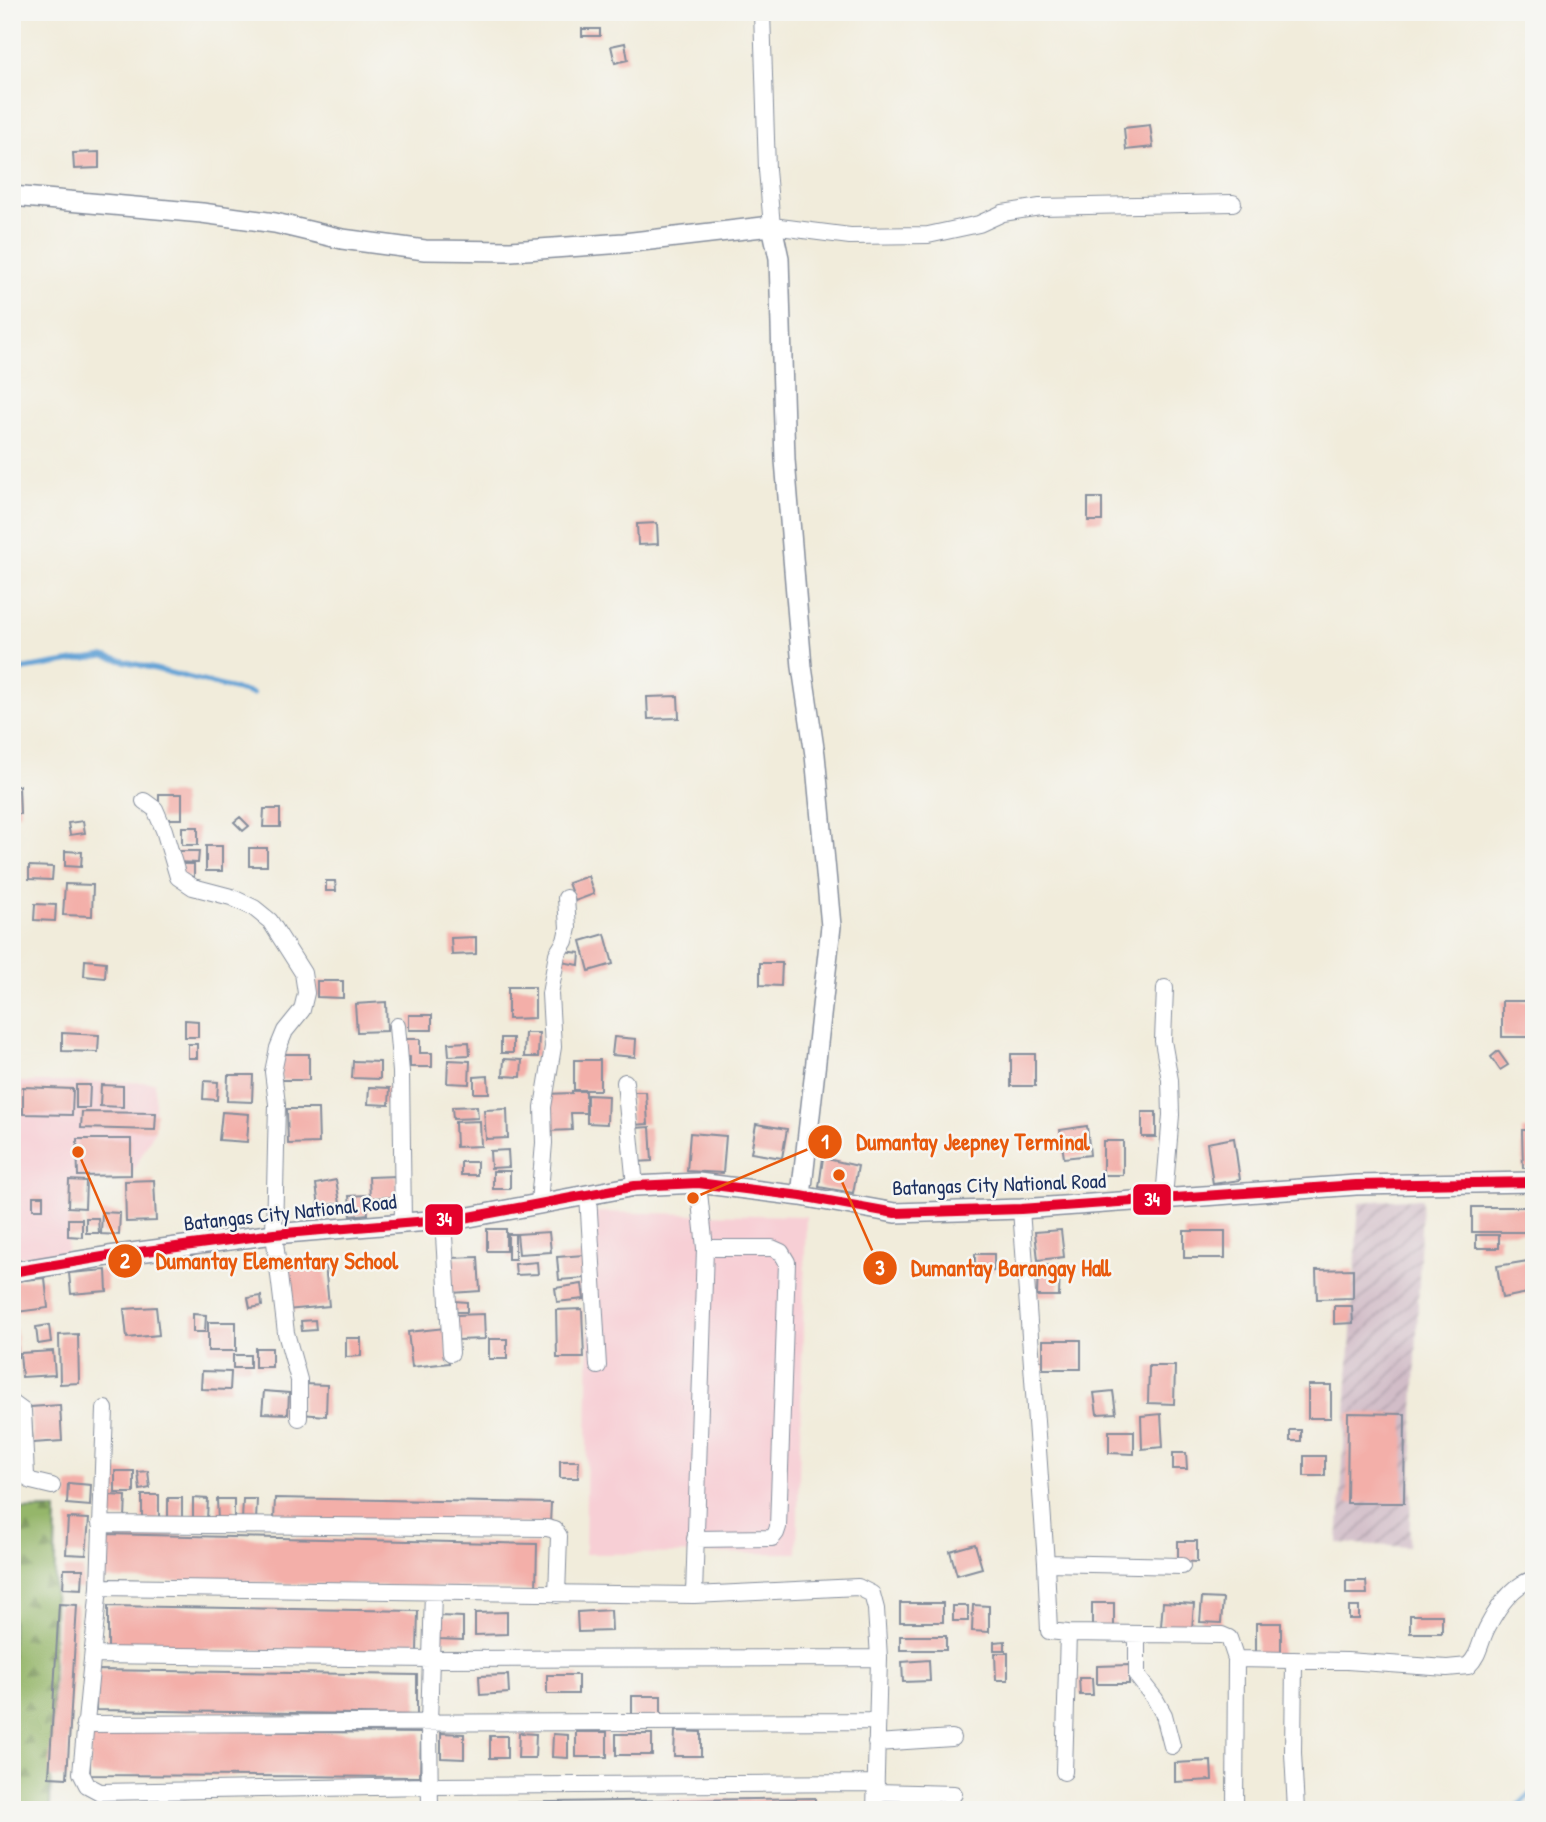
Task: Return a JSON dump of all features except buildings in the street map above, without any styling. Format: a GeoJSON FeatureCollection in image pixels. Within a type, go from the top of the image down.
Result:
{"type":"FeatureCollection","features":[{"type":"Feature","properties":{"kind":"street"},"geometry":{"type":"LineString","coordinates":[[762,12],[767,170],[772,226],[779,258],[785,460],[802,667],[815,755],[831,926],[801,1196]]}},
{"type":"Feature","properties":{"kind":"street"},"geometry":{"type":"LineString","coordinates":[[12,196],[214,214],[275,223],[342,239],[425,250],[524,250],[624,243],[772,226],[849,236],[928,235],[979,224],[1003,213],[1040,207],[1233,203]]}},
{"type":"Feature","properties":{"kind":"street"},"geometry":{"type":"LineString","coordinates":[[144,801],[155,809],[178,877],[193,887],[230,897],[254,908],[270,921],[303,973],[306,993],[302,1010],[285,1031],[273,1072],[277,1104],[274,1234],[286,1333],[299,1380],[299,1418]]}},
{"type":"Feature","properties":{"kind":"street"},"geometry":{"type":"LineString","coordinates":[[539,1203],[544,1143],[543,1107],[553,1047],[550,994],[557,954],[565,941],[568,928],[566,898]]}},
{"type":"Feature","properties":{"kind":"street"},"geometry":{"type":"LineString","coordinates":[[1164,1198],[1171,1115],[1170,1080],[1163,1041],[1165,988]]}},
{"type":"Feature","properties":{"kind":"street"},"geometry":{"type":"LineString","coordinates":[[397,1026],[401,1072],[403,1222]]}},
{"type":"Feature","properties":{"kind":"street"},"geometry":{"type":"LineString","coordinates":[[625,1082],[635,1186]]}},
{"type":"Feature","properties":{"kind":"street"},"geometry":{"type":"LineString","coordinates":[[694,1595],[705,1248],[698,1182]]}},
{"type":"Feature","properties":{"kind":"street","name":"Batangas City National Road"},"geometry":{"type":"LineString","coordinates":[[12,1272],[274,1234],[464,1218],[635,1186],[698,1182],[801,1196],[895,1213],[1021,1209],[1356,1185],[1534,1182]]}},
{"type":"Feature","properties":{"kind":"street"},"geometry":{"type":"LineString","coordinates":[[588,1195],[598,1366]]}},
{"type":"Feature","properties":{"kind":"street"},"geometry":{"type":"LineString","coordinates":[[1021,1209],[1049,1630],[1068,1633],[1222,1635],[1229,1638],[1236,1659],[1235,1810]]}},
{"type":"Feature","properties":{"kind":"street"},"geometry":{"type":"LineString","coordinates":[[443,1219],[451,1353]]}},
{"type":"Feature","properties":{"kind":"street"},"geometry":{"type":"LineString","coordinates":[[695,1539],[772,1538],[778,1527],[787,1262],[781,1252],[772,1248],[705,1248]]}},
{"type":"Feature","properties":{"kind":"street"},"geometry":{"type":"LineString","coordinates":[[12,1403],[23,1411],[26,1476],[31,1481],[52,1486]]}},
{"type":"Feature","properties":{"kind":"street"},"geometry":{"type":"LineString","coordinates":[[105,1409],[99,1587],[81,1773],[87,1785],[100,1792],[429,1786],[876,1788],[954,1794]]}},
{"type":"Feature","properties":{"kind":"street"},"geometry":{"type":"LineString","coordinates":[[100,1524],[547,1528],[555,1530],[559,1536],[556,1595]]}},
{"type":"Feature","properties":{"kind":"street"},"geometry":{"type":"LineString","coordinates":[[1046,1563],[1182,1566]]}},
{"type":"Feature","properties":{"kind":"street"},"geometry":{"type":"LineString","coordinates":[[1236,1659],[1385,1663],[1447,1668],[1468,1666],[1476,1659],[1487,1627],[1516,1586],[1534,1579]]}},
{"type":"Feature","properties":{"kind":"street"},"geometry":{"type":"LineString","coordinates":[[99,1587],[556,1595],[694,1595],[858,1587],[873,1594],[876,1609],[879,1658],[875,1810]]}},
{"type":"Feature","properties":{"kind":"street"},"geometry":{"type":"LineString","coordinates":[[430,1810],[429,1723],[433,1593]]}},
{"type":"Feature","properties":{"kind":"street"},"geometry":{"type":"LineString","coordinates":[[1064,1772],[1068,1633]]}},
{"type":"Feature","properties":{"kind":"street"},"geometry":{"type":"LineString","coordinates":[[1137,1634],[1137,1676],[1164,1715],[1172,1746]]}},
{"type":"Feature","properties":{"kind":"street"},"geometry":{"type":"LineString","coordinates":[[93,1655],[431,1659],[879,1658]]}},
{"type":"Feature","properties":{"kind":"street"},"geometry":{"type":"LineString","coordinates":[[1294,1661],[1293,1753],[1296,1810]]}},
{"type":"Feature","properties":{"kind":"street"},"geometry":{"type":"LineString","coordinates":[[84,1724],[876,1721]]}},
{"type":"Feature","properties":{"kind":"street"},"geometry":{"type":"LineString","coordinates":[[876,1743],[952,1738]]}},
{"type":"Feature","properties":{"kind":"shaded area"},"geometry":{"type":"Polygon","coordinates":[[[12,1082],[155,1082],[155,1130],[131,1175],[69,1181],[67,1252],[16,1257],[12,1211],[12,1082]]]}},
{"type":"Feature","properties":{"kind":"shaded area"},"geometry":{"type":"Polygon","coordinates":[[[1422,1198],[1409,1547],[1338,1543],[1359,1202],[1422,1198]]]}},
{"type":"Feature","properties":{"kind":"shaded area"},"geometry":{"type":"Polygon","coordinates":[[[591,1212],[806,1216],[797,1553],[585,1554],[591,1212]]]}},
{"type":"Feature","properties":{"kind":"green space"},"geometry":{"type":"Polygon","coordinates":[[[56,1509],[50,1810],[12,1810],[12,1510],[56,1509]]]}},
{"type":"Feature","properties":{"kind":"waterway"},"geometry":{"type":"LineString","coordinates":[[12,671],[104,656],[253,694]]}},
{"type":"Feature","properties":{"kind":"waterway"},"geometry":{"type":"LineString","coordinates":[[1514,1810],[1534,1790]]}},
{"type":"Feature","properties":{"kind":"transit line","name":"34"},"geometry":{"type":"LineString","coordinates":[[12,1272],[274,1234],[464,1218],[635,1186],[698,1183],[801,1196],[895,1213],[1021,1209],[1356,1185],[1534,1182]]}},
{"type":"Feature","properties":{"kind":"place","name":"Dumantay Elementary School"},"geometry":{"type":"Point","coordinates":[78,1152]}},
{"type":"Feature","properties":{"kind":"place","name":"Dumantay Barangay Hall"},"geometry":{"type":"Point","coordinates":[839,1175]}},
{"type":"Feature","properties":{"kind":"place","name":"Dumantay Jeepney Terminal"},"geometry":{"type":"Point","coordinates":[693,1198]}}]}
